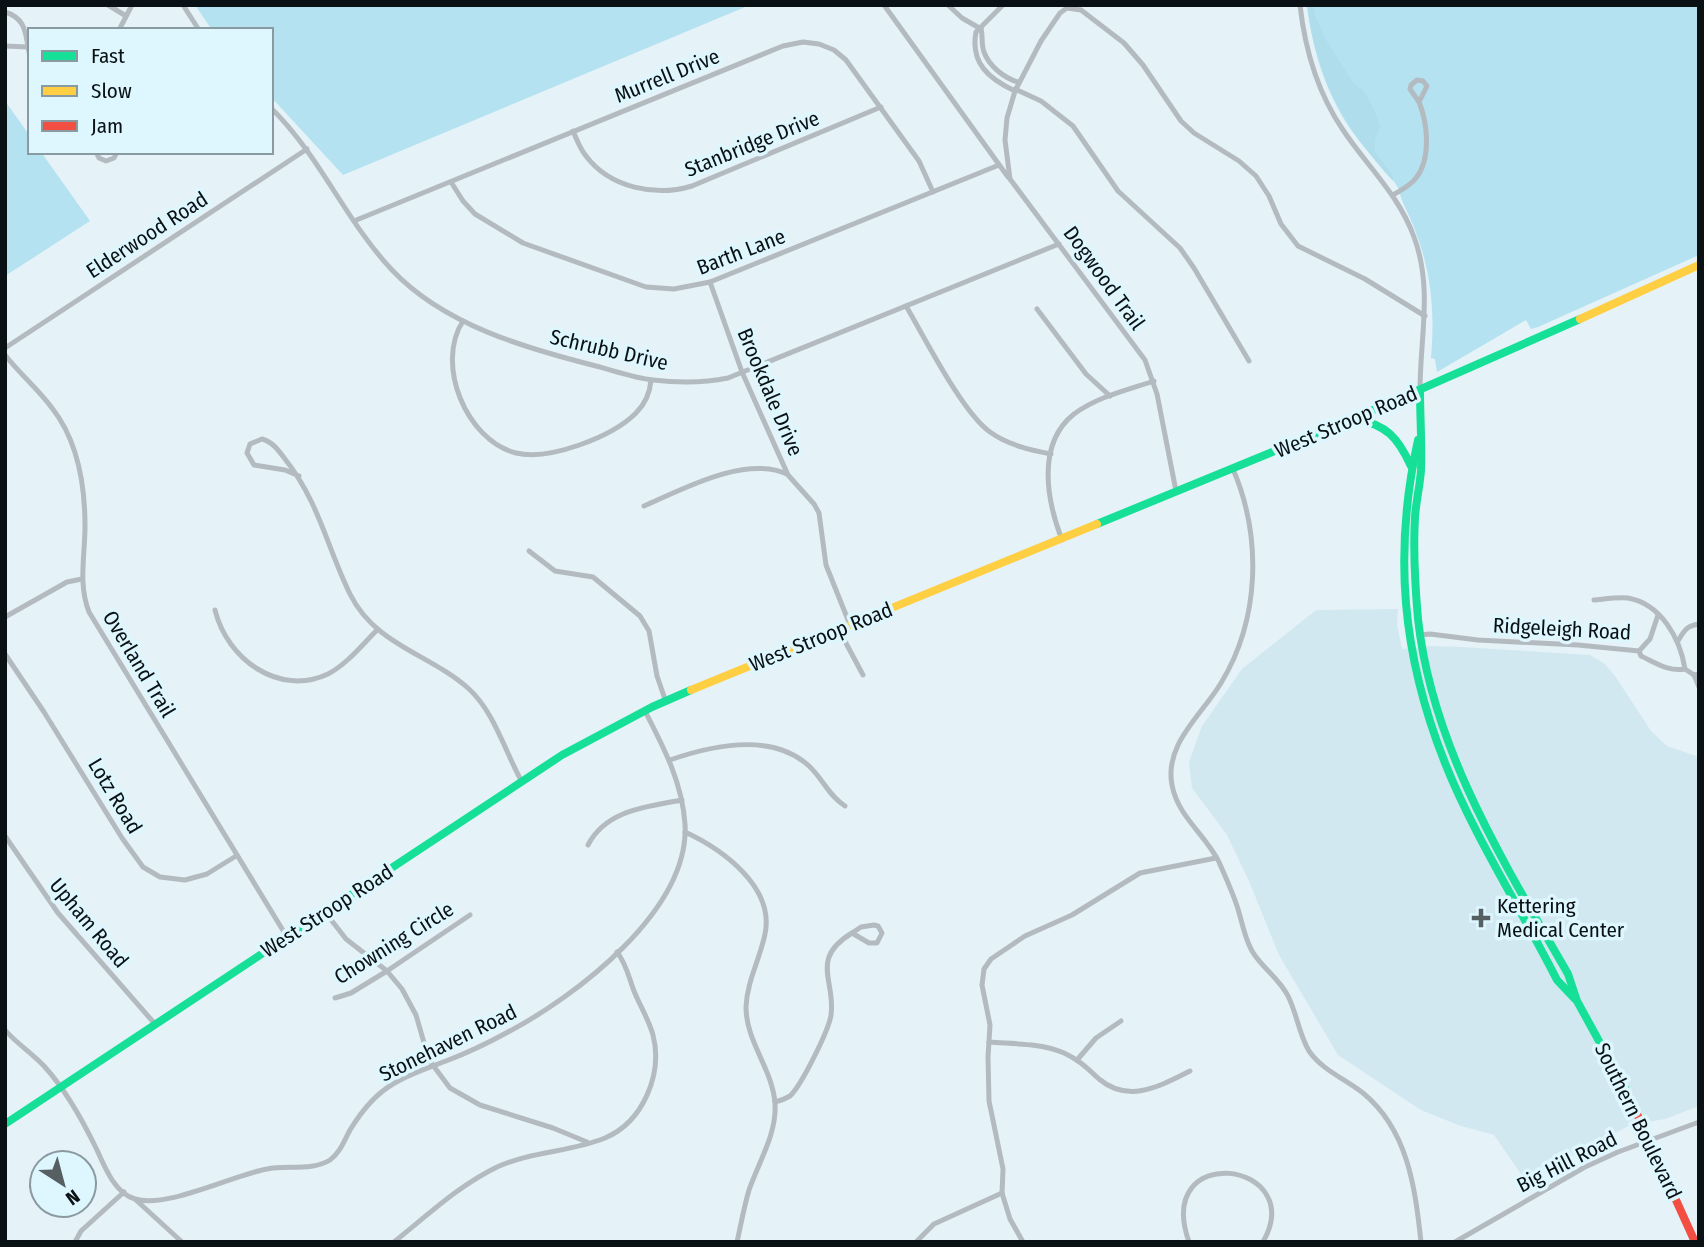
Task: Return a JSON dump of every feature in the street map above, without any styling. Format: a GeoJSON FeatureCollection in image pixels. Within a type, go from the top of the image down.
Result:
{"type":"FeatureCollection","features":[{"type":"Feature","properties":{"kind":"main road","name":"West Stroop Road"},"geometry":{"type":"LineString","coordinates":[[5,1124],[562,755],[645,711],[1355,418],[1699,265]]}},
{"type":"Feature","properties":{"kind":"main road","name":"Southern Boulevard"},"geometry":{"type":"LineString","coordinates":[[1420,390],[1419,436],[1422,460],[1414,550],[1420,635],[1424,660],[1441,719],[1470,793],[1496,846],[1568,974],[1577,1001],[1631,1098],[1695,1242]]}},
{"type":"Feature","properties":{"kind":"main road"},"geometry":{"type":"LineString","coordinates":[[1355,418],[1389,430],[1411,466]]}},
{"type":"Feature","properties":{"kind":"main road","name":"Southern Boulevard"},"geometry":{"type":"LineString","coordinates":[[1419,436],[1411,466],[1404,522],[1404,583],[1409,637],[1420,685],[1431,721],[1465,806],[1558,980],[1577,1001]]}},
{"type":"Feature","properties":{"kind":"street"},"geometry":{"type":"LineString","coordinates":[[108,5],[126,16]]}},
{"type":"Feature","properties":{"kind":"street"},"geometry":{"type":"LineString","coordinates":[[121,28],[132,5]]}},
{"type":"Feature","properties":{"kind":"street"},"geometry":{"type":"LineString","coordinates":[[183,5],[198,28]]}},
{"type":"Feature","properties":{"kind":"street"},"geometry":{"type":"LineString","coordinates":[[884,5],[1010,179]]}},
{"type":"Feature","properties":{"kind":"street"},"geometry":{"type":"LineString","coordinates":[[948,5],[962,18],[981,29]]}},
{"type":"Feature","properties":{"kind":"street"},"geometry":{"type":"LineString","coordinates":[[1003,5],[976,32],[975,46],[984,71],[1006,87],[1041,101],[1073,126],[1118,191],[1180,248],[1249,361]]}},
{"type":"Feature","properties":{"kind":"street","name":"Southern Boulevard"},"geometry":{"type":"LineString","coordinates":[[1300,5],[1306,48],[1325,99],[1343,131],[1393,195],[1409,224],[1420,256],[1425,288],[1420,390]]}},
{"type":"Feature","properties":{"kind":"street"},"geometry":{"type":"LineString","coordinates":[[981,29],[985,54],[994,66],[1018,82],[1041,41],[1063,10],[1082,10],[1129,48],[1181,121],[1256,176],[1269,196],[1281,224],[1298,246],[1365,279],[1425,316]]}},
{"type":"Feature","properties":{"kind":"street"},"geometry":{"type":"LineString","coordinates":[[5,12],[21,22],[28,33],[28,47],[5,46]]}},
{"type":"Feature","properties":{"kind":"street","name":"Murrell Drive"},"geometry":{"type":"LineString","coordinates":[[354,221],[783,46],[803,42],[819,44],[841,54],[919,161],[933,192]]}},
{"type":"Feature","properties":{"kind":"street"},"geometry":{"type":"LineString","coordinates":[[975,46],[982,46]]}},
{"type":"Feature","properties":{"kind":"street"},"geometry":{"type":"LineString","coordinates":[[984,71],[994,66]]}},
{"type":"Feature","properties":{"kind":"street"},"geometry":{"type":"LineString","coordinates":[[1006,87],[1010,79]]}},
{"type":"Feature","properties":{"kind":"street","name":"Dogwood Trail"},"geometry":{"type":"LineString","coordinates":[[1018,82],[1007,118],[1004,141],[1010,179],[1145,360],[1154,382],[1176,493]]}},
{"type":"Feature","properties":{"kind":"street"},"geometry":{"type":"LineString","coordinates":[[1393,195],[1414,180],[1423,166],[1426,136],[1419,102]]}},
{"type":"Feature","properties":{"kind":"street","name":"Stanbridge Drive"},"geometry":{"type":"LineString","coordinates":[[573,131],[586,157],[604,172],[631,187],[663,191],[692,186],[881,107]]}},
{"type":"Feature","properties":{"kind":"street","name":"Schrubb Drive"},"geometry":{"type":"LineString","coordinates":[[273,110],[307,149],[363,235],[403,280],[430,301],[463,321],[551,354],[651,380],[716,380],[742,372],[1059,244]]}},
{"type":"Feature","properties":{"kind":"street","name":"Elderwood Road"},"geometry":{"type":"LineString","coordinates":[[5,348],[307,149]]}},
{"type":"Feature","properties":{"kind":"street"},"geometry":{"type":"LineString","coordinates":[[97,154],[106,161],[114,158],[116,154]]}},
{"type":"Feature","properties":{"kind":"street","name":"Barth Lane"},"geometry":{"type":"LineString","coordinates":[[450,182],[475,215],[523,243],[646,287],[674,289],[710,282],[999,165]]}},
{"type":"Feature","properties":{"kind":"street","name":"Brookdale Drive"},"geometry":{"type":"LineString","coordinates":[[710,282],[742,372],[788,475],[819,513],[826,565],[850,625]]}},
{"type":"Feature","properties":{"kind":"street"},"geometry":{"type":"LineString","coordinates":[[906,306],[952,383],[981,424],[1008,442],[1051,454]]}},
{"type":"Feature","properties":{"kind":"street"},"geometry":{"type":"LineString","coordinates":[[1037,309],[1073,359],[1110,396]]}},
{"type":"Feature","properties":{"kind":"street"},"geometry":{"type":"LineString","coordinates":[[463,321],[451,350],[452,374],[469,412],[486,435],[504,449],[535,455],[586,441],[619,425],[642,406],[647,398],[651,380]]}},
{"type":"Feature","properties":{"kind":"street","name":"Overland Trail"},"geometry":{"type":"LineString","coordinates":[[5,355],[52,407],[66,428],[74,449],[85,508],[82,579],[85,601],[93,621],[287,937]]}},
{"type":"Feature","properties":{"kind":"street"},"geometry":{"type":"LineString","coordinates":[[1062,540],[1048,491],[1051,454],[1057,434],[1065,422],[1082,409],[1110,396],[1154,382]]}},
{"type":"Feature","properties":{"kind":"street"},"geometry":{"type":"LineString","coordinates":[[299,477],[285,470],[254,465],[247,453],[250,444],[258,439],[267,440],[274,445],[304,483],[350,594],[368,621],[403,648],[447,673],[475,695],[522,782]]}},
{"type":"Feature","properties":{"kind":"street"},"geometry":{"type":"LineString","coordinates":[[644,506],[694,484],[732,472],[760,469],[788,475]]}},
{"type":"Feature","properties":{"kind":"street"},"geometry":{"type":"LineString","coordinates":[[1233,469],[1252,533],[1251,600],[1234,660],[1175,751],[1171,777],[1179,806],[1216,858],[1235,901],[1251,949],[1287,994],[1311,1053],[1329,1072],[1374,1103],[1396,1133],[1410,1171],[1421,1242]]}},
{"type":"Feature","properties":{"kind":"street"},"geometry":{"type":"LineString","coordinates":[[528,551],[555,571],[593,577],[639,616],[649,631],[657,676],[666,702]]}},
{"type":"Feature","properties":{"kind":"street"},"geometry":{"type":"LineString","coordinates":[[5,617],[67,582],[82,579]]}},
{"type":"Feature","properties":{"kind":"street"},"geometry":{"type":"LineString","coordinates":[[1594,600],[1626,598],[1641,603],[1658,615]]}},
{"type":"Feature","properties":{"kind":"street"},"geometry":{"type":"LineString","coordinates":[[215,610],[221,630],[241,656],[256,669],[288,681],[307,681],[337,668],[377,630]]}},
{"type":"Feature","properties":{"kind":"street","name":"Ridgeleigh Road"},"geometry":{"type":"LineString","coordinates":[[1409,637],[1420,635],[1639,651],[1653,634],[1658,615],[1670,626],[1678,641],[1685,669]]}},
{"type":"Feature","properties":{"kind":"street"},"geometry":{"type":"LineString","coordinates":[[1678,641],[1684,629],[1699,624]]}},
{"type":"Feature","properties":{"kind":"street"},"geometry":{"type":"LineString","coordinates":[[839,630],[863,675]]}},
{"type":"Feature","properties":{"kind":"street"},"geometry":{"type":"LineString","coordinates":[[1639,651],[1641,656],[1670,669],[1685,669],[1696,674],[1699,687]]}},
{"type":"Feature","properties":{"kind":"street","name":"Lotz Road"},"geometry":{"type":"LineString","coordinates":[[5,654],[143,867],[160,877],[185,880],[207,874],[236,856]]}},
{"type":"Feature","properties":{"kind":"street","name":"Stonehaven Road"},"geometry":{"type":"LineString","coordinates":[[136,1200],[182,1196],[267,1169],[323,1164],[336,1155],[357,1119],[374,1098],[395,1083],[480,1046],[527,1021],[570,993],[617,952],[645,924],[665,896],[676,872],[685,832],[682,800],[670,760],[645,711]]}},
{"type":"Feature","properties":{"kind":"street"},"geometry":{"type":"LineString","coordinates":[[670,760],[705,749],[765,745],[803,761],[831,795],[845,806]]}},
{"type":"Feature","properties":{"kind":"street"},"geometry":{"type":"LineString","coordinates":[[588,845],[596,831],[609,819],[633,810],[682,800]]}},
{"type":"Feature","properties":{"kind":"street"},"geometry":{"type":"LineString","coordinates":[[685,832],[711,846],[739,868],[754,888],[765,914],[766,930],[747,993],[747,1021],[754,1045],[770,1079],[775,1102],[773,1129],[748,1194],[737,1242]]}},
{"type":"Feature","properties":{"kind":"street","name":"Upham Road"},"geometry":{"type":"LineString","coordinates":[[5,836],[58,913],[155,1024]]}},
{"type":"Feature","properties":{"kind":"street"},"geometry":{"type":"LineString","coordinates":[[1023,1242],[1010,1219],[1002,1193],[1003,1169],[989,1101],[988,1013],[982,985],[984,969],[990,959],[1025,936],[1072,915],[1140,873],[1216,858]]}},
{"type":"Feature","properties":{"kind":"street"},"geometry":{"type":"LineString","coordinates":[[325,912],[346,939],[387,971],[410,1003],[421,1029],[429,1060],[450,1088],[469,1101],[587,1142]]}},
{"type":"Feature","properties":{"kind":"street","name":"Chowning Circle"},"geometry":{"type":"LineString","coordinates":[[335,998],[351,993],[387,971],[470,915]]}},
{"type":"Feature","properties":{"kind":"street"},"geometry":{"type":"LineString","coordinates":[[775,1102],[787,1098],[796,1089],[828,1028],[832,1011],[827,981],[828,963],[838,943],[852,933],[861,928],[874,925],[878,926],[882,933],[880,940],[874,944],[852,933]]}},
{"type":"Feature","properties":{"kind":"street"},"geometry":{"type":"LineString","coordinates":[[394,1242],[448,1196],[485,1173],[517,1160],[608,1136],[634,1116],[647,1096],[654,1072],[653,1036],[624,963],[617,952]]}},
{"type":"Feature","properties":{"kind":"street"},"geometry":{"type":"LineString","coordinates":[[1077,1060],[1096,1038],[1121,1021]]}},
{"type":"Feature","properties":{"kind":"street"},"geometry":{"type":"LineString","coordinates":[[5,1030],[45,1067],[61,1088],[87,1129],[105,1168],[124,1192],[182,1242]]}},
{"type":"Feature","properties":{"kind":"street"},"geometry":{"type":"LineString","coordinates":[[989,1042],[1056,1049],[1077,1060],[1110,1086],[1131,1092],[1151,1090],[1190,1070]]}},
{"type":"Feature","properties":{"kind":"street","name":"Big Hill Road"},"geometry":{"type":"LineString","coordinates":[[1455,1242],[1585,1167],[1699,1122]]}},
{"type":"Feature","properties":{"kind":"street"},"geometry":{"type":"LineString","coordinates":[[1189,1242],[1182,1215],[1188,1195],[1204,1178],[1227,1172],[1251,1179],[1266,1197],[1270,1206],[1270,1223],[1263,1242]]}},
{"type":"Feature","properties":{"kind":"street"},"geometry":{"type":"LineString","coordinates":[[75,1242],[81,1231],[124,1192]]}},
{"type":"Feature","properties":{"kind":"street"},"geometry":{"type":"LineString","coordinates":[[916,1242],[934,1224],[1002,1193]]}},
{"type":"Feature","properties":{"kind":"shaded area"},"geometry":{"type":"Polygon","coordinates":[[[195,5],[750,5],[343,175],[273,99],[273,28],[211,28],[195,5]]]}},
{"type":"Feature","properties":{"kind":"shaded area"},"geometry":{"type":"Polygon","coordinates":[[[1307,5],[1699,5],[1699,255],[1538,327],[1531,329],[1526,320],[1437,372],[1435,359],[1431,358],[1429,279],[1419,241],[1398,188],[1354,134],[1328,88],[1317,56],[1307,5]]]}},
{"type":"Feature","properties":{"kind":"shaded area"},"geometry":{"type":"Polygon","coordinates":[[[1307,5],[1314,5],[1315,15],[1326,40],[1354,84],[1363,90],[1374,109],[1380,127],[1375,141],[1375,152],[1393,176],[1393,181],[1360,141],[1335,100],[1317,56],[1307,5]]]}},
{"type":"Feature","properties":{"kind":"shaded area"},"geometry":{"type":"Polygon","coordinates":[[[5,101],[28,133],[28,154],[42,154],[90,221],[5,276],[5,101]]]}},
{"type":"Feature","properties":{"kind":"shaded area","name":"Kettering Medical Center"},"geometry":{"type":"Polygon","coordinates":[[[1398,609],[1397,625],[1402,649],[1430,646],[1590,655],[1605,664],[1651,731],[1667,746],[1699,757],[1699,1106],[1665,1119],[1630,1125],[1530,1179],[1523,1177],[1494,1135],[1458,1125],[1421,1110],[1338,1055],[1279,955],[1227,835],[1192,788],[1189,762],[1202,726],[1242,669],[1316,610],[1398,609]]]}},
{"type":"Feature","properties":{"kind":"traffic: fast"},"geometry":{"type":"LineString","coordinates":[[1097,524],[1355,418],[1580,319]]}},
{"type":"Feature","properties":{"kind":"traffic: fast"},"geometry":{"type":"LineString","coordinates":[[1420,390],[1421,470],[1415,517],[1415,581],[1426,667],[1438,713],[1474,803],[1568,974],[1577,1001],[1627,1092]]}},
{"type":"Feature","properties":{"kind":"traffic: fast"},"geometry":{"type":"LineString","coordinates":[[1355,418],[1390,434],[1411,466]]}},
{"type":"Feature","properties":{"kind":"traffic: fast"},"geometry":{"type":"LineString","coordinates":[[1418,440],[1410,482],[1404,563],[1411,643],[1430,723],[1445,763],[1484,845],[1557,980],[1575,999]]}},
{"type":"Feature","properties":{"kind":"traffic: fast"},"geometry":{"type":"LineString","coordinates":[[5,1124],[562,755],[652,707],[691,690]]}},
{"type":"Feature","properties":{"kind":"traffic: slow"},"geometry":{"type":"LineString","coordinates":[[1580,319],[1699,265]]}},
{"type":"Feature","properties":{"kind":"traffic: slow"},"geometry":{"type":"LineString","coordinates":[[691,690],[1097,524]]}},
{"type":"Feature","properties":{"kind":"traffic: jam"},"geometry":{"type":"LineString","coordinates":[[1627,1092],[1695,1242]]}},
{"type":"Feature","properties":{"kind":"place","name":"Kettering Medical Center"},"geometry":{"type":"Point","coordinates":[1481,918]}}]}
